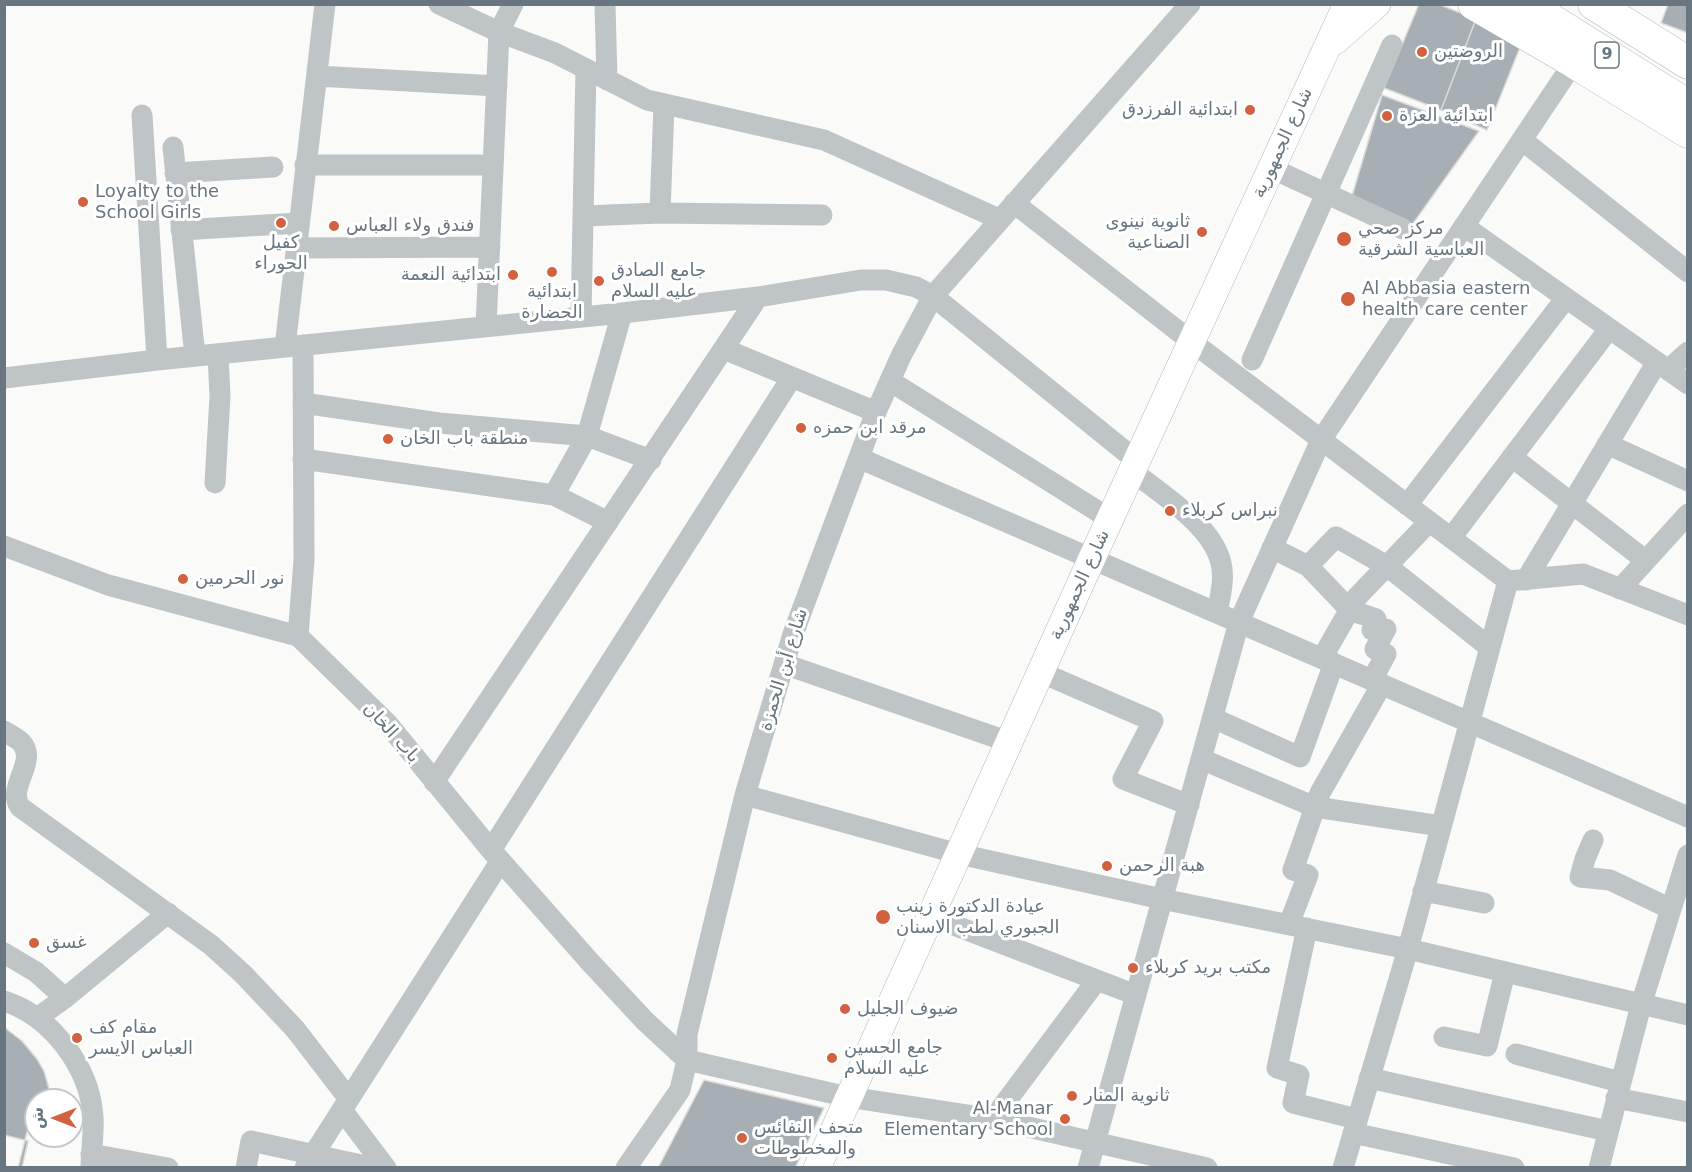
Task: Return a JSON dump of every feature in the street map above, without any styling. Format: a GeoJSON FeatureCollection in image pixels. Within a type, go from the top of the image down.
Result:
{"type":"FeatureCollection","features":[{"type":"Feature","properties":{"kind":"highway"},"geometry":{"type":"LineString","coordinates":[[1474,4],[1688,132]]}},
{"type":"Feature","properties":{"kind":"highway","name":"9"},"geometry":{"type":"LineString","coordinates":[[1526,4],[1688,106]]}},
{"type":"Feature","properties":{"kind":"highway","name":"9"},"geometry":{"type":"LineString","coordinates":[[1555,4],[1688,84]]}},
{"type":"Feature","properties":{"kind":"highway"},"geometry":{"type":"LineString","coordinates":[[1603,7],[1688,63]]}},
{"type":"Feature","properties":{"kind":"main road","name":"شارع الجمهورية"},"geometry":{"type":"LineString","coordinates":[[817,1167],[1040,672],[1347,4]]}},
{"type":"Feature","properties":{"kind":"main road"},"geometry":{"type":"LineString","coordinates":[[1327,47],[1377,4]]}},
{"type":"Feature","properties":{"kind":"street"},"geometry":{"type":"LineString","coordinates":[[298,636],[304,560],[303,403],[294,346],[296,248],[325,4]]}},
{"type":"Feature","properties":{"kind":"street"},"geometry":{"type":"LineString","coordinates":[[439,4],[499,32],[555,53],[647,100],[824,140],[999,219]]}},
{"type":"Feature","properties":{"kind":"street"},"geometry":{"type":"LineString","coordinates":[[486,326],[499,32],[513,4]]}},
{"type":"Feature","properties":{"kind":"street"},"geometry":{"type":"LineString","coordinates":[[605,4],[607,80]]}},
{"type":"Feature","properties":{"kind":"street","name":"شارع أبن الحمزة"},"geometry":{"type":"LineString","coordinates":[[626,1167],[680,1090],[687,1060],[687,1034],[745,795],[793,634],[876,412],[890,381],[933,296],[1190,4]]}},
{"type":"Feature","properties":{"kind":"street"},"geometry":{"type":"LineString","coordinates":[[1252,360],[1392,45]]}},
{"type":"Feature","properties":{"kind":"street"},"geometry":{"type":"LineString","coordinates":[[1088,1167],[1239,622],[1321,440],[1574,62]]}},
{"type":"Feature","properties":{"kind":"street"},"geometry":{"type":"LineString","coordinates":[[581,317],[586,69]]}},
{"type":"Feature","properties":{"kind":"street"},"geometry":{"type":"LineString","coordinates":[[316,76],[497,86]]}},
{"type":"Feature","properties":{"kind":"street"},"geometry":{"type":"LineString","coordinates":[[660,213],[664,104]]}},
{"type":"Feature","properties":{"kind":"street"},"geometry":{"type":"LineString","coordinates":[[142,115],[157,360]]}},
{"type":"Feature","properties":{"kind":"street"},"geometry":{"type":"LineString","coordinates":[[1522,140],[1688,272]]}},
{"type":"Feature","properties":{"kind":"street"},"geometry":{"type":"LineString","coordinates":[[172,147],[195,356]]}},
{"type":"Feature","properties":{"kind":"street"},"geometry":{"type":"LineString","coordinates":[[305,165],[493,165]]}},
{"type":"Feature","properties":{"kind":"street"},"geometry":{"type":"LineString","coordinates":[[175,173],[273,167]]}},
{"type":"Feature","properties":{"kind":"street"},"geometry":{"type":"LineString","coordinates":[[1271,168],[1403,229]]}},
{"type":"Feature","properties":{"kind":"street"},"geometry":{"type":"LineString","coordinates":[[1014,203],[1429,522],[1517,581],[1583,574],[1688,615]]}},
{"type":"Feature","properties":{"kind":"street"},"geometry":{"type":"LineString","coordinates":[[583,216],[660,213],[822,215]]}},
{"type":"Feature","properties":{"kind":"street"},"geometry":{"type":"LineString","coordinates":[[182,230],[299,223]]}},
{"type":"Feature","properties":{"kind":"street"},"geometry":{"type":"LineString","coordinates":[[1464,226],[1688,384]]}},
{"type":"Feature","properties":{"kind":"street"},"geometry":{"type":"LineString","coordinates":[[296,248],[490,247]]}},
{"type":"Feature","properties":{"kind":"street"},"geometry":{"type":"LineString","coordinates":[[4,378],[195,356],[622,313],[758,297],[861,280],[896,282],[916,287],[933,296],[1135,466],[1199,525],[1213,544],[1221,562],[1223,584],[1217,613]]}},
{"type":"Feature","properties":{"kind":"street"},"geometry":{"type":"LineString","coordinates":[[434,782],[758,297]]}},
{"type":"Feature","properties":{"kind":"street"},"geometry":{"type":"LineString","coordinates":[[1407,505],[1566,298]]}},
{"type":"Feature","properties":{"kind":"street"},"geometry":{"type":"LineString","coordinates":[[554,495],[586,436],[622,313]]}},
{"type":"Feature","properties":{"kind":"street"},"geometry":{"type":"LineString","coordinates":[[1451,538],[1610,329]]}},
{"type":"Feature","properties":{"kind":"street"},"geometry":{"type":"LineString","coordinates":[[724,349],[876,412]]}},
{"type":"Feature","properties":{"kind":"street"},"geometry":{"type":"LineString","coordinates":[[1343,1167],[1408,949],[1489,647],[1517,581],[1572,503],[1607,444],[1662,366],[1688,352]]}},
{"type":"Feature","properties":{"kind":"street"},"geometry":{"type":"LineString","coordinates":[[215,483],[220,396],[218,354]]}},
{"type":"Feature","properties":{"kind":"street"},"geometry":{"type":"LineString","coordinates":[[309,1161],[792,377]]}},
{"type":"Feature","properties":{"kind":"street"},"geometry":{"type":"LineString","coordinates":[[890,381],[1110,519]]}},
{"type":"Feature","properties":{"kind":"street"},"geometry":{"type":"LineString","coordinates":[[303,403],[439,423],[586,436],[651,460]]}},
{"type":"Feature","properties":{"kind":"street"},"geometry":{"type":"LineString","coordinates":[[1607,444],[1688,481]]}},
{"type":"Feature","properties":{"kind":"street"},"geometry":{"type":"LineString","coordinates":[[1512,457],[1645,560]]}},
{"type":"Feature","properties":{"kind":"street"},"geometry":{"type":"LineString","coordinates":[[859,458],[1688,817]]}},
{"type":"Feature","properties":{"kind":"street"},"geometry":{"type":"LineString","coordinates":[[303,459],[554,495],[608,522]]}},
{"type":"Feature","properties":{"kind":"street"},"geometry":{"type":"LineString","coordinates":[[1620,589],[1688,514]]}},
{"type":"Feature","properties":{"kind":"street"},"geometry":{"type":"LineString","coordinates":[[1213,718],[1300,757],[1328,661],[1357,597],[1429,522]]}},
{"type":"Feature","properties":{"kind":"street"},"geometry":{"type":"LineString","coordinates":[[1308,566],[1336,537],[1387,566],[1489,647]]}},
{"type":"Feature","properties":{"kind":"street","name":"باب الخان"},"geometry":{"type":"LineString","coordinates":[[4,546],[108,585],[298,636],[387,723],[496,856],[629,1004],[687,1060]]}},
{"type":"Feature","properties":{"kind":"street"},"geometry":{"type":"LineString","coordinates":[[1272,548],[1308,566],[1350,610],[1376,619],[1372,630],[1386,629],[1375,649],[1386,654],[1377,682],[1320,793],[1293,870],[1308,875],[1277,1068],[1299,1075],[1293,1103],[1355,1126],[1514,1167]]}},
{"type":"Feature","properties":{"kind":"street"},"geometry":{"type":"LineString","coordinates":[[784,664],[1009,742]]}},
{"type":"Feature","properties":{"kind":"street"},"geometry":{"type":"LineString","coordinates":[[1040,672],[1153,721],[1123,779],[1189,805]]}},
{"type":"Feature","properties":{"kind":"street"},"geometry":{"type":"LineString","coordinates":[[4,731],[22,742],[26,752],[26,761],[15,793],[16,802],[20,807],[211,945],[243,974],[295,1029],[386,1167]]}},
{"type":"Feature","properties":{"kind":"street"},"geometry":{"type":"LineString","coordinates":[[1201,759],[1315,807],[1441,826]]}},
{"type":"Feature","properties":{"kind":"street"},"geometry":{"type":"LineString","coordinates":[[745,795],[959,854],[1162,899],[1408,949],[1641,1005],[1688,1014]]}},
{"type":"Feature","properties":{"kind":"street"},"geometry":{"type":"LineString","coordinates":[[1593,840],[1580,876],[1610,880],[1671,909]]}},
{"type":"Feature","properties":{"kind":"street"},"geometry":{"type":"LineString","coordinates":[[1599,1167],[1641,1005],[1688,855]]}},
{"type":"Feature","properties":{"kind":"street"},"geometry":{"type":"LineString","coordinates":[[1423,891],[1484,903]]}},
{"type":"Feature","properties":{"kind":"street"},"geometry":{"type":"LineString","coordinates":[[37,1018],[65,998],[168,913]]}},
{"type":"Feature","properties":{"kind":"street"},"geometry":{"type":"LineString","coordinates":[[930,916],[1136,995]]}},
{"type":"Feature","properties":{"kind":"street"},"geometry":{"type":"LineString","coordinates":[[4,953],[36,972],[65,998]]}},
{"type":"Feature","properties":{"kind":"street"},"geometry":{"type":"LineString","coordinates":[[1444,1037],[1487,1046],[1505,972]]}},
{"type":"Feature","properties":{"kind":"street"},"geometry":{"type":"LineString","coordinates":[[993,1119],[1097,980]]}},
{"type":"Feature","properties":{"kind":"street"},"geometry":{"type":"LineString","coordinates":[[4,1001],[37,1018],[65,1046],[84,1081],[93,1117],[91,1161],[168,1167]]}},
{"type":"Feature","properties":{"kind":"street"},"geometry":{"type":"LineString","coordinates":[[1515,1054],[1688,1112]]}},
{"type":"Feature","properties":{"kind":"street"},"geometry":{"type":"LineString","coordinates":[[687,1060],[848,1097],[993,1119],[1208,1167]]}},
{"type":"Feature","properties":{"kind":"street"},"geometry":{"type":"LineString","coordinates":[[1369,1078],[1608,1131]]}},
{"type":"Feature","properties":{"kind":"street"},"geometry":{"type":"LineString","coordinates":[[246,1167],[251,1141],[309,1161],[375,1167]]}},
{"type":"Feature","properties":{"kind":"building"},"geometry":{"type":"Polygon","coordinates":[[[1419,4],[1438,4],[1476,19],[1441,110],[1384,88],[1419,4]]]}},
{"type":"Feature","properties":{"kind":"building"},"geometry":{"type":"Polygon","coordinates":[[[1668,4],[1688,4],[1688,33],[1661,23],[1668,4]]]}},
{"type":"Feature","properties":{"kind":"building"},"geometry":{"type":"Polygon","coordinates":[[[1476,19],[1521,45],[1487,130],[1441,110],[1476,19]]]}},
{"type":"Feature","properties":{"kind":"building"},"geometry":{"type":"Polygon","coordinates":[[[1382,95],[1479,131],[1412,225],[1352,196],[1382,95]]]}},
{"type":"Feature","properties":{"kind":"building"},"geometry":{"type":"Polygon","coordinates":[[[4,1027],[22,1041],[37,1059],[44,1071],[49,1088],[24,1088],[24,1144],[18,1168],[4,1168],[4,1027]]]}},
{"type":"Feature","properties":{"kind":"building","name":"متحف النفائس والمخطوطات"},"geometry":{"type":"Polygon","coordinates":[[[704,1080],[824,1108],[795,1168],[658,1168],[704,1080]]]}},
{"type":"Feature","properties":{"kind":"building"},"geometry":{"type":"Polygon","coordinates":[[[4,1135],[24,1140],[24,1148],[26,1148],[22,1168],[4,1168],[4,1135]]]}},
{"type":"Feature","properties":{"kind":"place","name":"الروضتين"},"geometry":{"type":"Point","coordinates":[1422,52]}},
{"type":"Feature","properties":{"kind":"place","name":"ابتدائية الفرزدق"},"geometry":{"type":"Point","coordinates":[1250,110]}},
{"type":"Feature","properties":{"kind":"place","name":"ابتدائية العزة"},"geometry":{"type":"Point","coordinates":[1387,116]}},
{"type":"Feature","properties":{"kind":"place","name":"Loyalty to the School Girls"},"geometry":{"type":"Point","coordinates":[83,202]}},
{"type":"Feature","properties":{"kind":"place","name":"كفيل الحوراء"},"geometry":{"type":"Point","coordinates":[281,223]}},
{"type":"Feature","properties":{"kind":"place","name":"فندق ولاء العباس"},"geometry":{"type":"Point","coordinates":[334,226]}},
{"type":"Feature","properties":{"kind":"place","name":"ثانوية نينوى الصناعية"},"geometry":{"type":"Point","coordinates":[1202,232]}},
{"type":"Feature","properties":{"kind":"place","name":"مركز صحي العباسية الشرقية"},"geometry":{"type":"Point","coordinates":[1344,239]}},
{"type":"Feature","properties":{"kind":"place","name":"ابتدائية الحضارة"},"geometry":{"type":"Point","coordinates":[552,272]}},
{"type":"Feature","properties":{"kind":"place","name":"ابتدائية النعمة"},"geometry":{"type":"Point","coordinates":[513,275]}},
{"type":"Feature","properties":{"kind":"place","name":"جامع الصادق عليه السلام"},"geometry":{"type":"Point","coordinates":[599,281]}},
{"type":"Feature","properties":{"kind":"place","name":"Al Abbasia eastern health care center"},"geometry":{"type":"Point","coordinates":[1348,299]}},
{"type":"Feature","properties":{"kind":"place","name":"مرقد ابن حمزه"},"geometry":{"type":"Point","coordinates":[801,428]}},
{"type":"Feature","properties":{"kind":"place","name":"منطقة باب الخان"},"geometry":{"type":"Point","coordinates":[388,439]}},
{"type":"Feature","properties":{"kind":"place","name":"نبراس كربلاء"},"geometry":{"type":"Point","coordinates":[1170,511]}},
{"type":"Feature","properties":{"kind":"place","name":"نور الحرمين"},"geometry":{"type":"Point","coordinates":[183,579]}},
{"type":"Feature","properties":{"kind":"place","name":"هبة الرحمن"},"geometry":{"type":"Point","coordinates":[1107,866]}},
{"type":"Feature","properties":{"kind":"place","name":"عيادة الدكتورة زينب الجبوري لطب الاسنان"},"geometry":{"type":"Point","coordinates":[883,917]}},
{"type":"Feature","properties":{"kind":"place","name":"غسق"},"geometry":{"type":"Point","coordinates":[34,943]}},
{"type":"Feature","properties":{"kind":"place","name":"مكتب بريد كربلاء"},"geometry":{"type":"Point","coordinates":[1133,968]}},
{"type":"Feature","properties":{"kind":"place","name":"ضيوف الجليل"},"geometry":{"type":"Point","coordinates":[845,1009]}},
{"type":"Feature","properties":{"kind":"place","name":"مقام كف العباس الايسر"},"geometry":{"type":"Point","coordinates":[77,1038]}},
{"type":"Feature","properties":{"kind":"place","name":"جامع الحسين عليه السلام"},"geometry":{"type":"Point","coordinates":[832,1058]}},
{"type":"Feature","properties":{"kind":"place","name":"ثانوية المنار"},"geometry":{"type":"Point","coordinates":[1072,1096]}},
{"type":"Feature","properties":{"kind":"place","name":"Al-Manar Elementary School"},"geometry":{"type":"Point","coordinates":[1065,1119]}},
{"type":"Feature","properties":{"kind":"place","name":"متحف النفائس والمخطوطات"},"geometry":{"type":"Point","coordinates":[742,1138]}}]}
